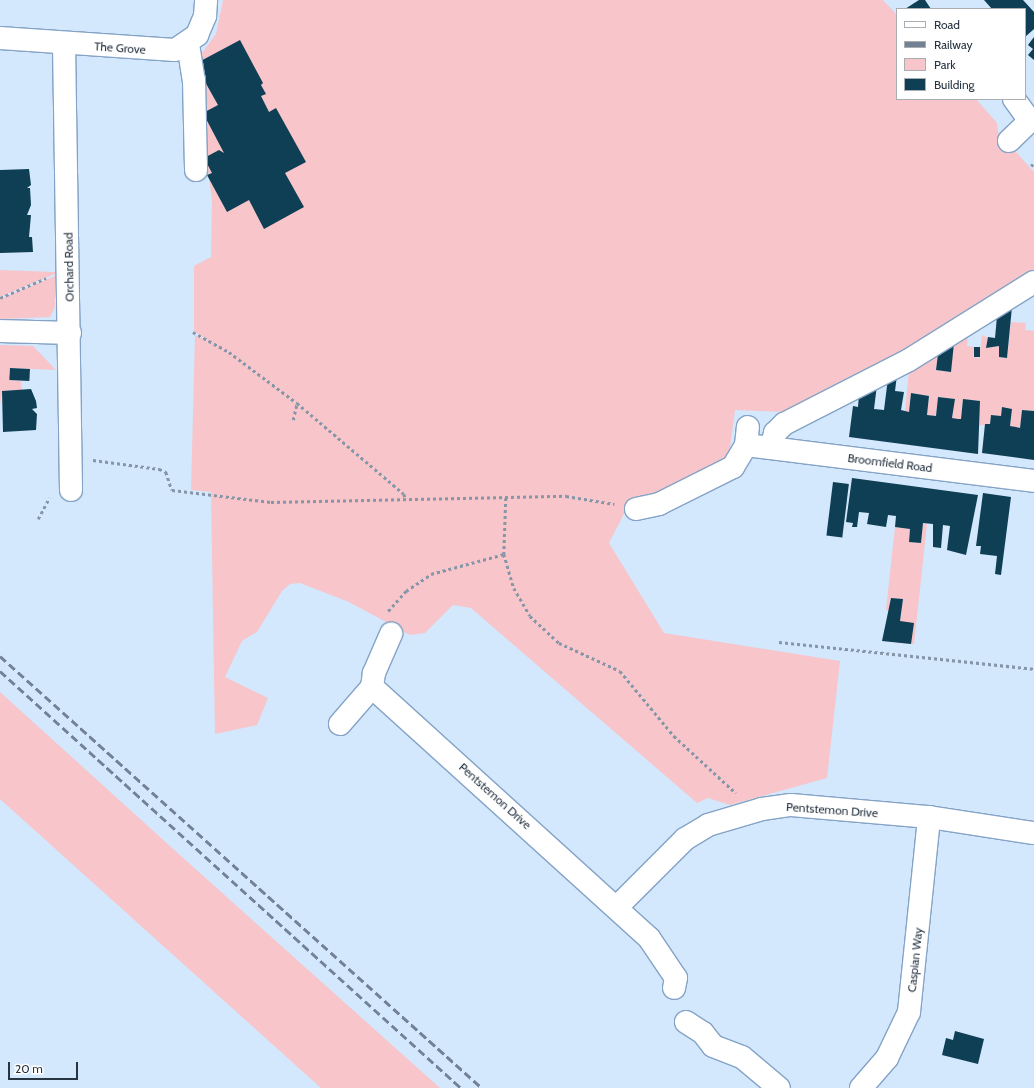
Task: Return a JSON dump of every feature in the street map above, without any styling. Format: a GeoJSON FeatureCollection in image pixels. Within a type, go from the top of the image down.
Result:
{"type":"FeatureCollection","features":[{"type":"Feature","properties":{"kind":"street"},"geometry":{"type":"LineString","coordinates":[[196,170],[194,80],[188,44],[205,10]]}},
{"type":"Feature","properties":{"kind":"street","name":"The Grove"},"geometry":{"type":"LineString","coordinates":[[0,38],[164,51],[188,44]]}},
{"type":"Feature","properties":{"kind":"street","name":"Orchard Road"},"geometry":{"type":"LineString","coordinates":[[62,491],[70,333],[64,44]]}},
{"type":"Feature","properties":{"kind":"street"},"geometry":{"type":"LineString","coordinates":[[1008,141],[1030,121],[1024,102]]}},
{"type":"Feature","properties":{"kind":"street"},"geometry":{"type":"LineString","coordinates":[[771,448],[775,433],[784,424],[909,360],[1034,284]]}},
{"type":"Feature","properties":{"kind":"street"},"geometry":{"type":"LineString","coordinates":[[0,331],[70,333]]}},
{"type":"Feature","properties":{"kind":"street","name":"Broomfield Road"},"geometry":{"type":"LineString","coordinates":[[636,509],[660,504],[730,470],[747,436],[771,448],[1034,481]]}},
{"type":"Feature","properties":{"kind":"street"},"geometry":{"type":"LineString","coordinates":[[340,724],[372,686],[374,673],[388,625]]}},
{"type":"Feature","properties":{"kind":"street","name":"Pentstemon Drive"},"geometry":{"type":"LineString","coordinates":[[372,686],[649,938],[677,979],[674,988]]}},
{"type":"Feature","properties":{"kind":"street","name":"Pentstemon Drive"},"geometry":{"type":"LineString","coordinates":[[616,908],[685,839],[708,825],[744,813],[791,805],[929,817],[1034,833]]}},
{"type":"Feature","properties":{"kind":"street","name":"Caspian Way"},"geometry":{"type":"LineString","coordinates":[[861,1088],[887,1058],[909,1012],[929,817]]}},
{"type":"Feature","properties":{"kind":"street"},"geometry":{"type":"LineString","coordinates":[[686,1022],[703,1033],[715,1048],[733,1052],[750,1063],[779,1088]]}},
{"type":"Feature","properties":{"kind":"path"},"geometry":{"type":"LineString","coordinates":[[1031,166],[1034,163]]}},
{"type":"Feature","properties":{"kind":"path"},"geometry":{"type":"LineString","coordinates":[[0,298],[52,275]]}},
{"type":"Feature","properties":{"kind":"path"},"geometry":{"type":"LineString","coordinates":[[193,332],[229,352],[297,403],[398,489],[406,500]]}},
{"type":"Feature","properties":{"kind":"path"},"geometry":{"type":"LineString","coordinates":[[292,420],[297,403]]}},
{"type":"Feature","properties":{"kind":"path"},"geometry":{"type":"LineString","coordinates":[[90,460],[159,469],[166,472],[172,490],[270,502],[576,496],[636,509]]}},
{"type":"Feature","properties":{"kind":"path"},"geometry":{"type":"LineString","coordinates":[[38,518],[62,491]]}},
{"type":"Feature","properties":{"kind":"path"},"geometry":{"type":"LineString","coordinates":[[506,498],[504,554],[519,599],[543,631],[570,649],[611,665],[625,676],[674,736],[730,785],[744,813]]}},
{"type":"Feature","properties":{"kind":"path"},"geometry":{"type":"LineString","coordinates":[[388,625],[406,591],[431,574],[504,554]]}},
{"type":"Feature","properties":{"kind":"path"},"geometry":{"type":"LineString","coordinates":[[779,642],[1034,668]]}},
{"type":"Feature","properties":{"kind":"green space"},"geometry":{"type":"Polygon","coordinates":[[[223,0],[883,0],[896,14],[896,100],[977,100],[997,123],[998,132],[1034,172],[1034,274],[936,337],[786,412],[735,410],[729,455],[637,505],[629,504],[609,543],[664,633],[840,661],[827,778],[730,805],[708,798],[697,803],[471,608],[453,605],[425,633],[410,635],[349,602],[300,583],[290,584],[282,591],[257,632],[242,641],[225,677],[268,698],[257,725],[215,734],[211,492],[191,490],[195,335],[211,343],[194,331],[194,266],[211,257],[212,200],[194,64],[216,34],[223,0]]]}},
{"type":"Feature","properties":{"kind":"green space"},"geometry":{"type":"Polygon","coordinates":[[[0,270],[55,272],[55,274],[0,297],[0,270]]]}},
{"type":"Feature","properties":{"kind":"green space"},"geometry":{"type":"Polygon","coordinates":[[[55,276],[55,307],[50,317],[0,319],[0,299],[55,276]]]}},
{"type":"Feature","properties":{"kind":"green space"},"geometry":{"type":"Polygon","coordinates":[[[1011,322],[1026,323],[1025,330],[1034,331],[1034,411],[1022,410],[1020,428],[1010,426],[1012,409],[1002,407],[1001,416],[991,415],[990,424],[976,426],[979,401],[963,399],[961,419],[958,419],[952,418],[955,399],[938,397],[936,416],[927,415],[929,396],[911,393],[909,412],[905,411],[909,370],[938,354],[936,370],[950,372],[954,343],[968,335],[967,346],[974,347],[973,357],[979,358],[982,335],[988,338],[987,348],[999,346],[999,357],[1007,358],[1011,322]]]}},
{"type":"Feature","properties":{"kind":"green space"},"geometry":{"type":"Polygon","coordinates":[[[0,345],[33,346],[56,370],[10,368],[10,380],[21,381],[22,390],[2,391],[0,405],[0,345]]]}},
{"type":"Feature","properties":{"kind":"green space"},"geometry":{"type":"Polygon","coordinates":[[[923,523],[927,524],[914,644],[897,643],[903,599],[891,598],[889,611],[886,610],[895,527],[910,529],[909,542],[920,543],[923,523]]]}},
{"type":"Feature","properties":{"kind":"green space"},"geometry":{"type":"Polygon","coordinates":[[[0,692],[440,1088],[321,1088],[0,799],[0,692]]]}},
{"type":"Feature","properties":{"kind":"building"},"geometry":{"type":"Polygon","coordinates":[[[919,0],[925,0],[930,8],[907,8],[919,0]]]}},
{"type":"Feature","properties":{"kind":"building"},"geometry":{"type":"Polygon","coordinates":[[[984,0],[1023,0],[1034,12],[1034,29],[1026,36],[1026,8],[991,8],[984,0]]]}},
{"type":"Feature","properties":{"kind":"building"},"geometry":{"type":"Polygon","coordinates":[[[1034,37],[1034,60],[1028,55],[1033,49],[1028,45],[1034,37]]]}},
{"type":"Feature","properties":{"kind":"building"},"geometry":{"type":"Polygon","coordinates":[[[240,40],[263,83],[261,85],[266,94],[261,96],[269,112],[276,108],[306,162],[285,173],[304,207],[264,229],[249,200],[227,212],[207,175],[212,173],[204,158],[219,150],[224,153],[203,113],[218,105],[195,64],[240,40]]]}},
{"type":"Feature","properties":{"kind":"building"},"geometry":{"type":"Polygon","coordinates":[[[29,169],[31,185],[27,188],[30,188],[31,205],[27,215],[31,215],[29,237],[32,237],[33,252],[0,253],[0,170],[29,169]]]}},
{"type":"Feature","properties":{"kind":"building"},"geometry":{"type":"Polygon","coordinates":[[[1012,307],[1007,358],[999,357],[999,346],[986,348],[988,337],[995,338],[997,316],[1012,307]]]}},
{"type":"Feature","properties":{"kind":"building"},"geometry":{"type":"Polygon","coordinates":[[[954,343],[951,372],[936,370],[938,354],[954,343]]]}},
{"type":"Feature","properties":{"kind":"building"},"geometry":{"type":"Polygon","coordinates":[[[974,347],[980,347],[980,357],[974,357],[974,347]]]}},
{"type":"Feature","properties":{"kind":"building"},"geometry":{"type":"Polygon","coordinates":[[[10,368],[30,369],[29,381],[9,380],[10,368]]]}},
{"type":"Feature","properties":{"kind":"building"},"geometry":{"type":"Polygon","coordinates":[[[897,375],[895,391],[904,392],[901,410],[909,412],[911,393],[929,396],[927,415],[936,416],[938,397],[955,399],[952,418],[958,419],[961,419],[963,399],[980,401],[978,454],[849,437],[853,406],[858,407],[859,394],[867,395],[868,388],[877,385],[874,409],[884,410],[888,378],[897,375]]]}},
{"type":"Feature","properties":{"kind":"building"},"geometry":{"type":"Polygon","coordinates":[[[31,389],[37,408],[32,409],[37,414],[36,430],[3,432],[2,391],[31,389]]]}},
{"type":"Feature","properties":{"kind":"building"},"geometry":{"type":"Polygon","coordinates":[[[1002,407],[1012,409],[1010,426],[1020,428],[1022,410],[1034,411],[1034,460],[982,453],[985,424],[990,424],[991,415],[1001,416],[1002,407]]]}},
{"type":"Feature","properties":{"kind":"building"},"geometry":{"type":"Polygon","coordinates":[[[852,478],[978,495],[966,555],[947,550],[950,526],[943,525],[941,548],[933,547],[933,524],[923,523],[921,543],[909,542],[910,529],[895,527],[896,516],[888,515],[886,527],[867,524],[869,513],[859,512],[857,527],[852,527],[853,523],[846,522],[852,478]]]}},
{"type":"Feature","properties":{"kind":"building"},"geometry":{"type":"Polygon","coordinates":[[[833,482],[849,484],[842,538],[826,536],[833,482]]]}},
{"type":"Feature","properties":{"kind":"building"},"geometry":{"type":"Polygon","coordinates":[[[983,493],[1011,497],[1001,575],[995,574],[997,556],[980,554],[981,546],[976,546],[983,493]]]}},
{"type":"Feature","properties":{"kind":"building"},"geometry":{"type":"Polygon","coordinates":[[[891,598],[903,599],[900,621],[914,623],[911,644],[882,641],[891,598]]]}},
{"type":"Feature","properties":{"kind":"building"},"geometry":{"type":"Polygon","coordinates":[[[955,1031],[984,1039],[978,1064],[942,1055],[946,1038],[953,1040],[955,1031]]]}},
{"type":"Feature","properties":{"kind":"railway"},"geometry":{"type":"LineString","coordinates":[[0,656],[482,1088]]}},
{"type":"Feature","properties":{"kind":"railway"},"geometry":{"type":"LineString","coordinates":[[0,671],[461,1088]]}}]}
